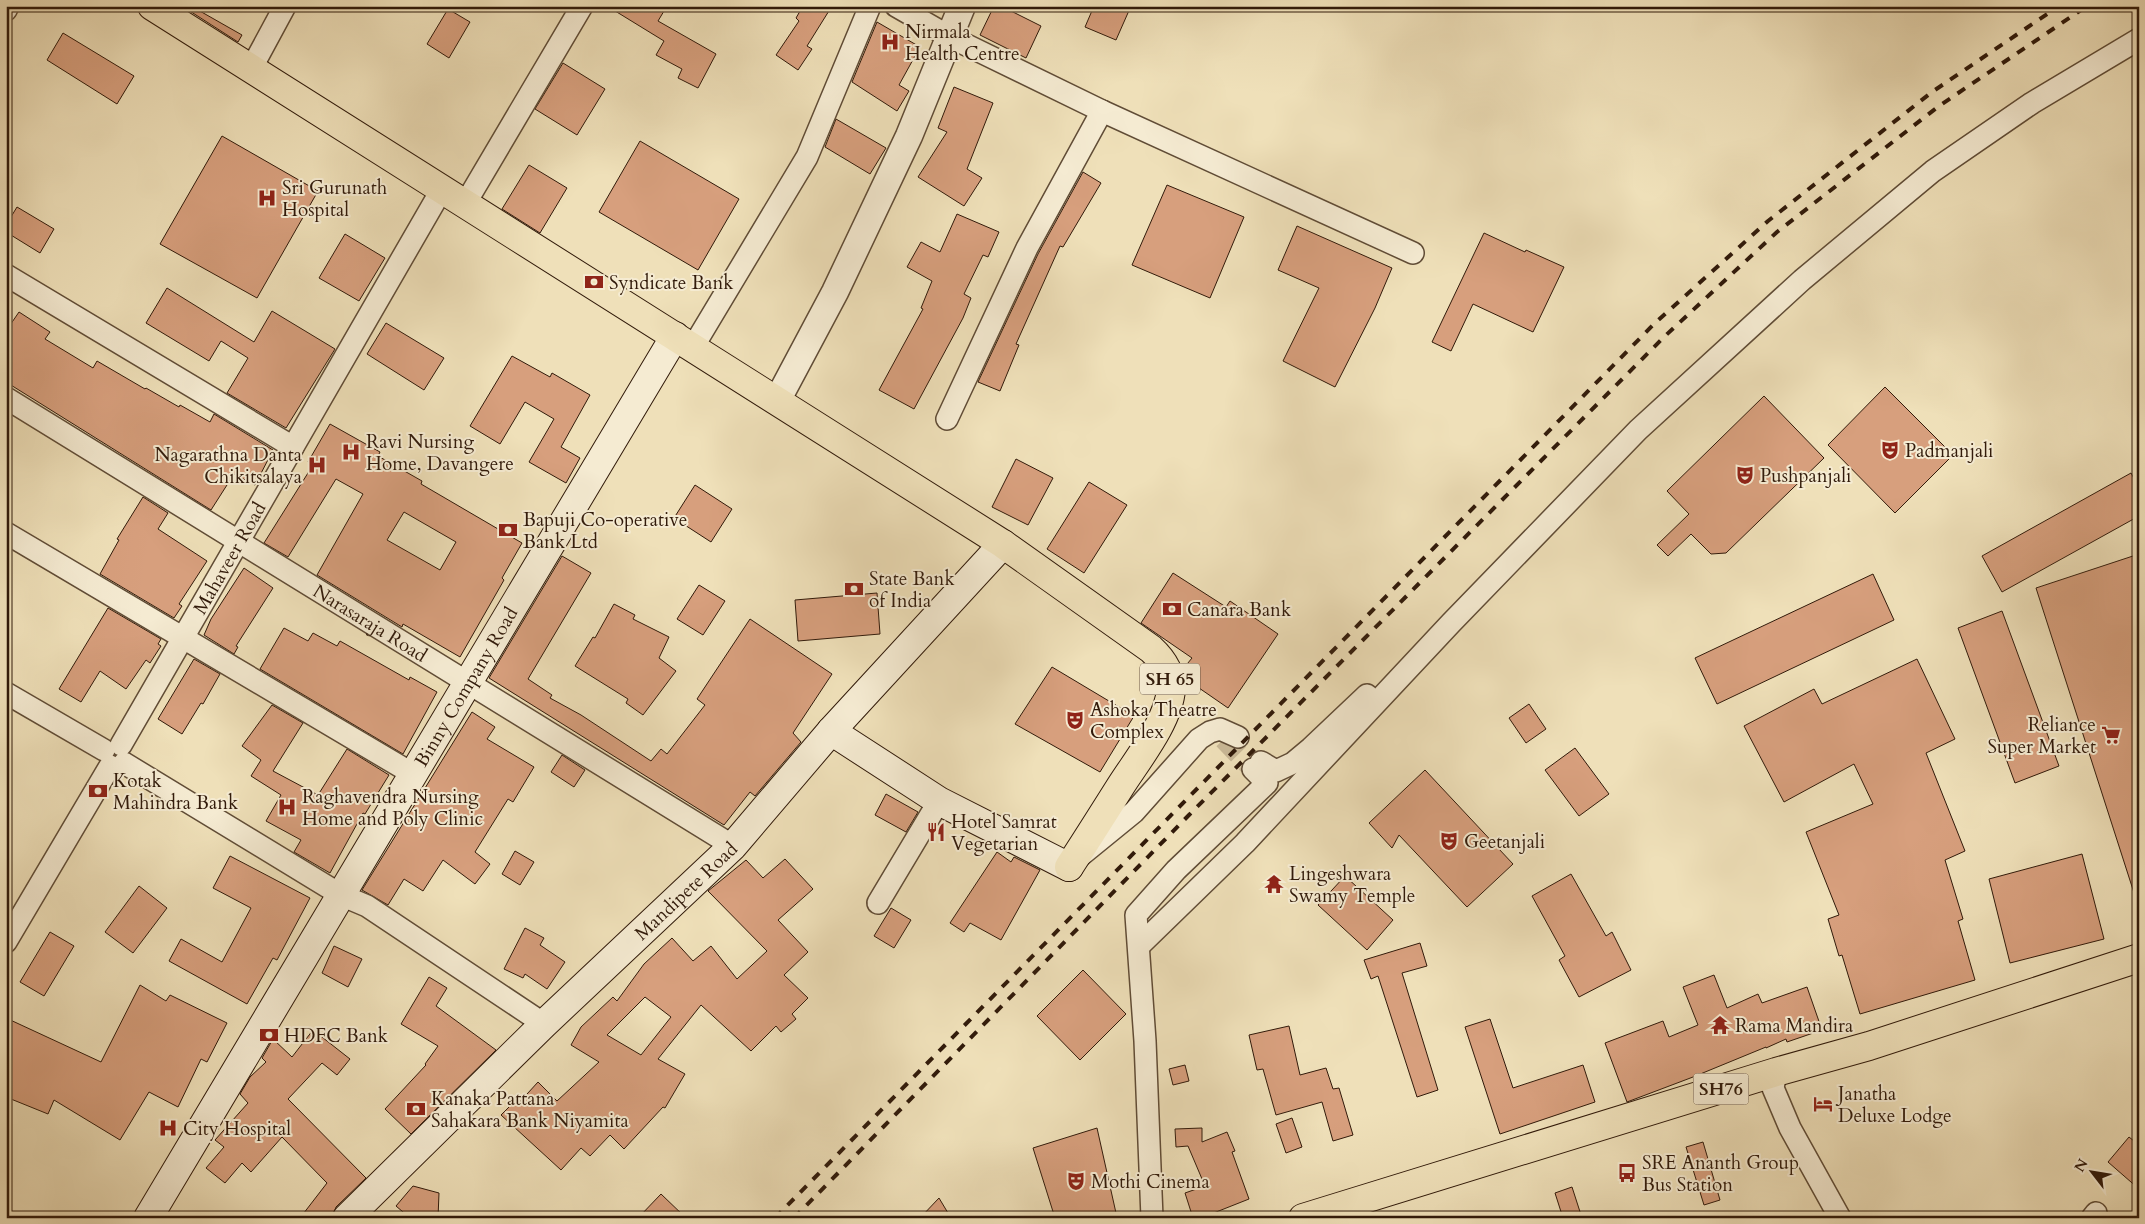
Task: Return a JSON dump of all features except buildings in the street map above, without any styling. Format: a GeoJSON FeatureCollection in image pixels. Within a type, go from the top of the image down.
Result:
{"type":"FeatureCollection","features":[{"type":"Feature","properties":{"kind":"main road"},"geometry":{"type":"LineString","coordinates":[[159,8],[252,69],[1004,544]]}},
{"type":"Feature","properties":{"kind":"main road","name":"Binny Company Road"},"geometry":{"type":"LineString","coordinates":[[148,1218],[468,682],[684,342]]}},
{"type":"Feature","properties":{"kind":"main road","name":"Mandipete Road"},"geometry":{"type":"LineString","coordinates":[[347,1218],[544,1024],[733,846],[831,731],[1004,544]]}},
{"type":"Feature","properties":{"kind":"main road","name":"SH 65"},"geometry":{"type":"LineString","coordinates":[[1004,544],[1151,649],[1162,659],[1169,673],[1171,688],[1169,703],[1153,736],[1070,865]]}},
{"type":"Feature","properties":{"kind":"main road"},"geometry":{"type":"LineString","coordinates":[[831,731],[939,800],[1070,865]]}},
{"type":"Feature","properties":{"kind":"main road","name":"SH76"},"geometry":{"type":"LineString","coordinates":[[1303,1218],[1776,1072],[1869,1046],[2139,958]]}},
{"type":"Feature","properties":{"kind":"street"},"geometry":{"type":"LineString","coordinates":[[6,10],[8,6]]}},
{"type":"Feature","properties":{"kind":"street"},"geometry":{"type":"LineString","coordinates":[[252,69],[285,6]]}},
{"type":"Feature","properties":{"kind":"street"},"geometry":{"type":"LineString","coordinates":[[465,204],[582,6]]}},
{"type":"Feature","properties":{"kind":"street"},"geometry":{"type":"LineString","coordinates":[[684,342],[807,157],[870,6]]}},
{"type":"Feature","properties":{"kind":"street"},"geometry":{"type":"LineString","coordinates":[[896,6],[950,37],[1102,111],[1413,253]]}},
{"type":"Feature","properties":{"kind":"street"},"geometry":{"type":"LineString","coordinates":[[777,401],[835,292],[909,136],[962,6]]}},
{"type":"Feature","properties":{"kind":"street"},"geometry":{"type":"LineString","coordinates":[[1139,946],[1245,843],[1384,694],[1638,430],[1802,280],[1933,172],[2032,103],[2139,39]]}},
{"type":"Feature","properties":{"kind":"street"},"geometry":{"type":"LineString","coordinates":[[947,419],[1027,248],[1102,111]]}},
{"type":"Feature","properties":{"kind":"street","name":"Mahaveer Road"},"geometry":{"type":"LineString","coordinates":[[6,942],[442,189]]}},
{"type":"Feature","properties":{"kind":"street"},"geometry":{"type":"LineString","coordinates":[[6,275],[293,447]]}},
{"type":"Feature","properties":{"kind":"street","name":"Narasaraja Road"},"geometry":{"type":"LineString","coordinates":[[6,398],[733,846]]}},
{"type":"Feature","properties":{"kind":"street"},"geometry":{"type":"LineString","coordinates":[[6,533],[413,774]]}},
{"type":"Feature","properties":{"kind":"street"},"geometry":{"type":"LineString","coordinates":[[1152,1218],[1136,915],[1176,870],[1266,783],[1257,765],[1276,771],[1293,763],[1372,690],[1377,688],[1384,694]]}},
{"type":"Feature","properties":{"kind":"street"},"geometry":{"type":"LineString","coordinates":[[6,693],[115,756],[341,895],[368,906],[544,1024]]}},
{"type":"Feature","properties":{"kind":"street"},"geometry":{"type":"LineString","coordinates":[[1070,865],[1134,812],[1199,739],[1210,732],[1220,729],[1231,738]]}},
{"type":"Feature","properties":{"kind":"street"},"geometry":{"type":"LineString","coordinates":[[878,903],[939,800]]}},
{"type":"Feature","properties":{"kind":"street"},"geometry":{"type":"LineString","coordinates":[[1776,1072],[1773,1088],[1790,1128],[1840,1218]]}},
{"type":"Feature","properties":{"kind":"tunnel"},"geometry":{"type":"LineString","coordinates":[[1224,739],[1253,769]]}},
{"type":"Feature","properties":{"kind":"railway"},"geometry":{"type":"LineString","coordinates":[[775,1218],[1654,324],[1768,221],[1932,92],[2059,6]]}},
{"type":"Feature","properties":{"kind":"railway"},"geometry":{"type":"LineString","coordinates":[[794,1218],[1189,815],[1665,336],[1777,232],[1939,106],[2087,6]]}},
{"type":"Feature","properties":{"kind":"place","name":"Nirmala Health Centre"},"geometry":{"type":"Point","coordinates":[890,42]}},
{"type":"Feature","properties":{"kind":"place","name":"Sri Gurunath Hospital"},"geometry":{"type":"Point","coordinates":[267,198]}},
{"type":"Feature","properties":{"kind":"place","name":"Syndicate Bank"},"geometry":{"type":"Point","coordinates":[594,282]}},
{"type":"Feature","properties":{"kind":"place","name":"Padmanjali"},"geometry":{"type":"Point","coordinates":[1890,450]}},
{"type":"Feature","properties":{"kind":"place","name":"Ravi Nursing Home, Davangere"},"geometry":{"type":"Point","coordinates":[351,452]}},
{"type":"Feature","properties":{"kind":"place","name":"Nagarathna Danta Chikitsalaya"},"geometry":{"type":"Point","coordinates":[317,465]}},
{"type":"Feature","properties":{"kind":"place","name":"Pushpanjali"},"geometry":{"type":"Point","coordinates":[1745,475]}},
{"type":"Feature","properties":{"kind":"place","name":"Bapuji Co-operative Bank Ltd"},"geometry":{"type":"Point","coordinates":[508,530]}},
{"type":"Feature","properties":{"kind":"place","name":"State Bank of India"},"geometry":{"type":"Point","coordinates":[854,589]}},
{"type":"Feature","properties":{"kind":"place","name":"Canara Bank"},"geometry":{"type":"Point","coordinates":[1172,609]}},
{"type":"Feature","properties":{"kind":"place","name":"Ashoka Theatre Complex"},"geometry":{"type":"Point","coordinates":[1075,720]}},
{"type":"Feature","properties":{"kind":"place","name":"Reliance Super Market"},"geometry":{"type":"Point","coordinates":[2111,735]}},
{"type":"Feature","properties":{"kind":"place","name":"Kotak Mahindra Bank"},"geometry":{"type":"Point","coordinates":[98,791]}},
{"type":"Feature","properties":{"kind":"place","name":"Raghavendra Nursing Home and Poly Clinic"},"geometry":{"type":"Point","coordinates":[287,807]}},
{"type":"Feature","properties":{"kind":"place","name":"Hotel Samrat Vegetarian"},"geometry":{"type":"Point","coordinates":[936,832]}},
{"type":"Feature","properties":{"kind":"place","name":"Geetanjali"},"geometry":{"type":"Point","coordinates":[1449,841]}},
{"type":"Feature","properties":{"kind":"place","name":"Lingeshwara Swamy Temple"},"geometry":{"type":"Point","coordinates":[1274,884]}},
{"type":"Feature","properties":{"kind":"place","name":"Rama Mandira"},"geometry":{"type":"Point","coordinates":[1720,1025]}},
{"type":"Feature","properties":{"kind":"place","name":"HDFC Bank"},"geometry":{"type":"Point","coordinates":[269,1035]}},
{"type":"Feature","properties":{"kind":"place","name":"Janatha Deluxe Lodge"},"geometry":{"type":"Point","coordinates":[1823,1104]}},
{"type":"Feature","properties":{"kind":"place","name":"Kanaka Pattana Sahakara Bank Niyamita"},"geometry":{"type":"Point","coordinates":[416,1109]}},
{"type":"Feature","properties":{"kind":"place","name":"City Hospital"},"geometry":{"type":"Point","coordinates":[168,1128]}},
{"type":"Feature","properties":{"kind":"place","name":"SRE Ananth Group Bus Station"},"geometry":{"type":"Point","coordinates":[1627,1173]}},
{"type":"Feature","properties":{"kind":"place","name":"Mothi Cinema"},"geometry":{"type":"Point","coordinates":[1076,1181]}}]}
